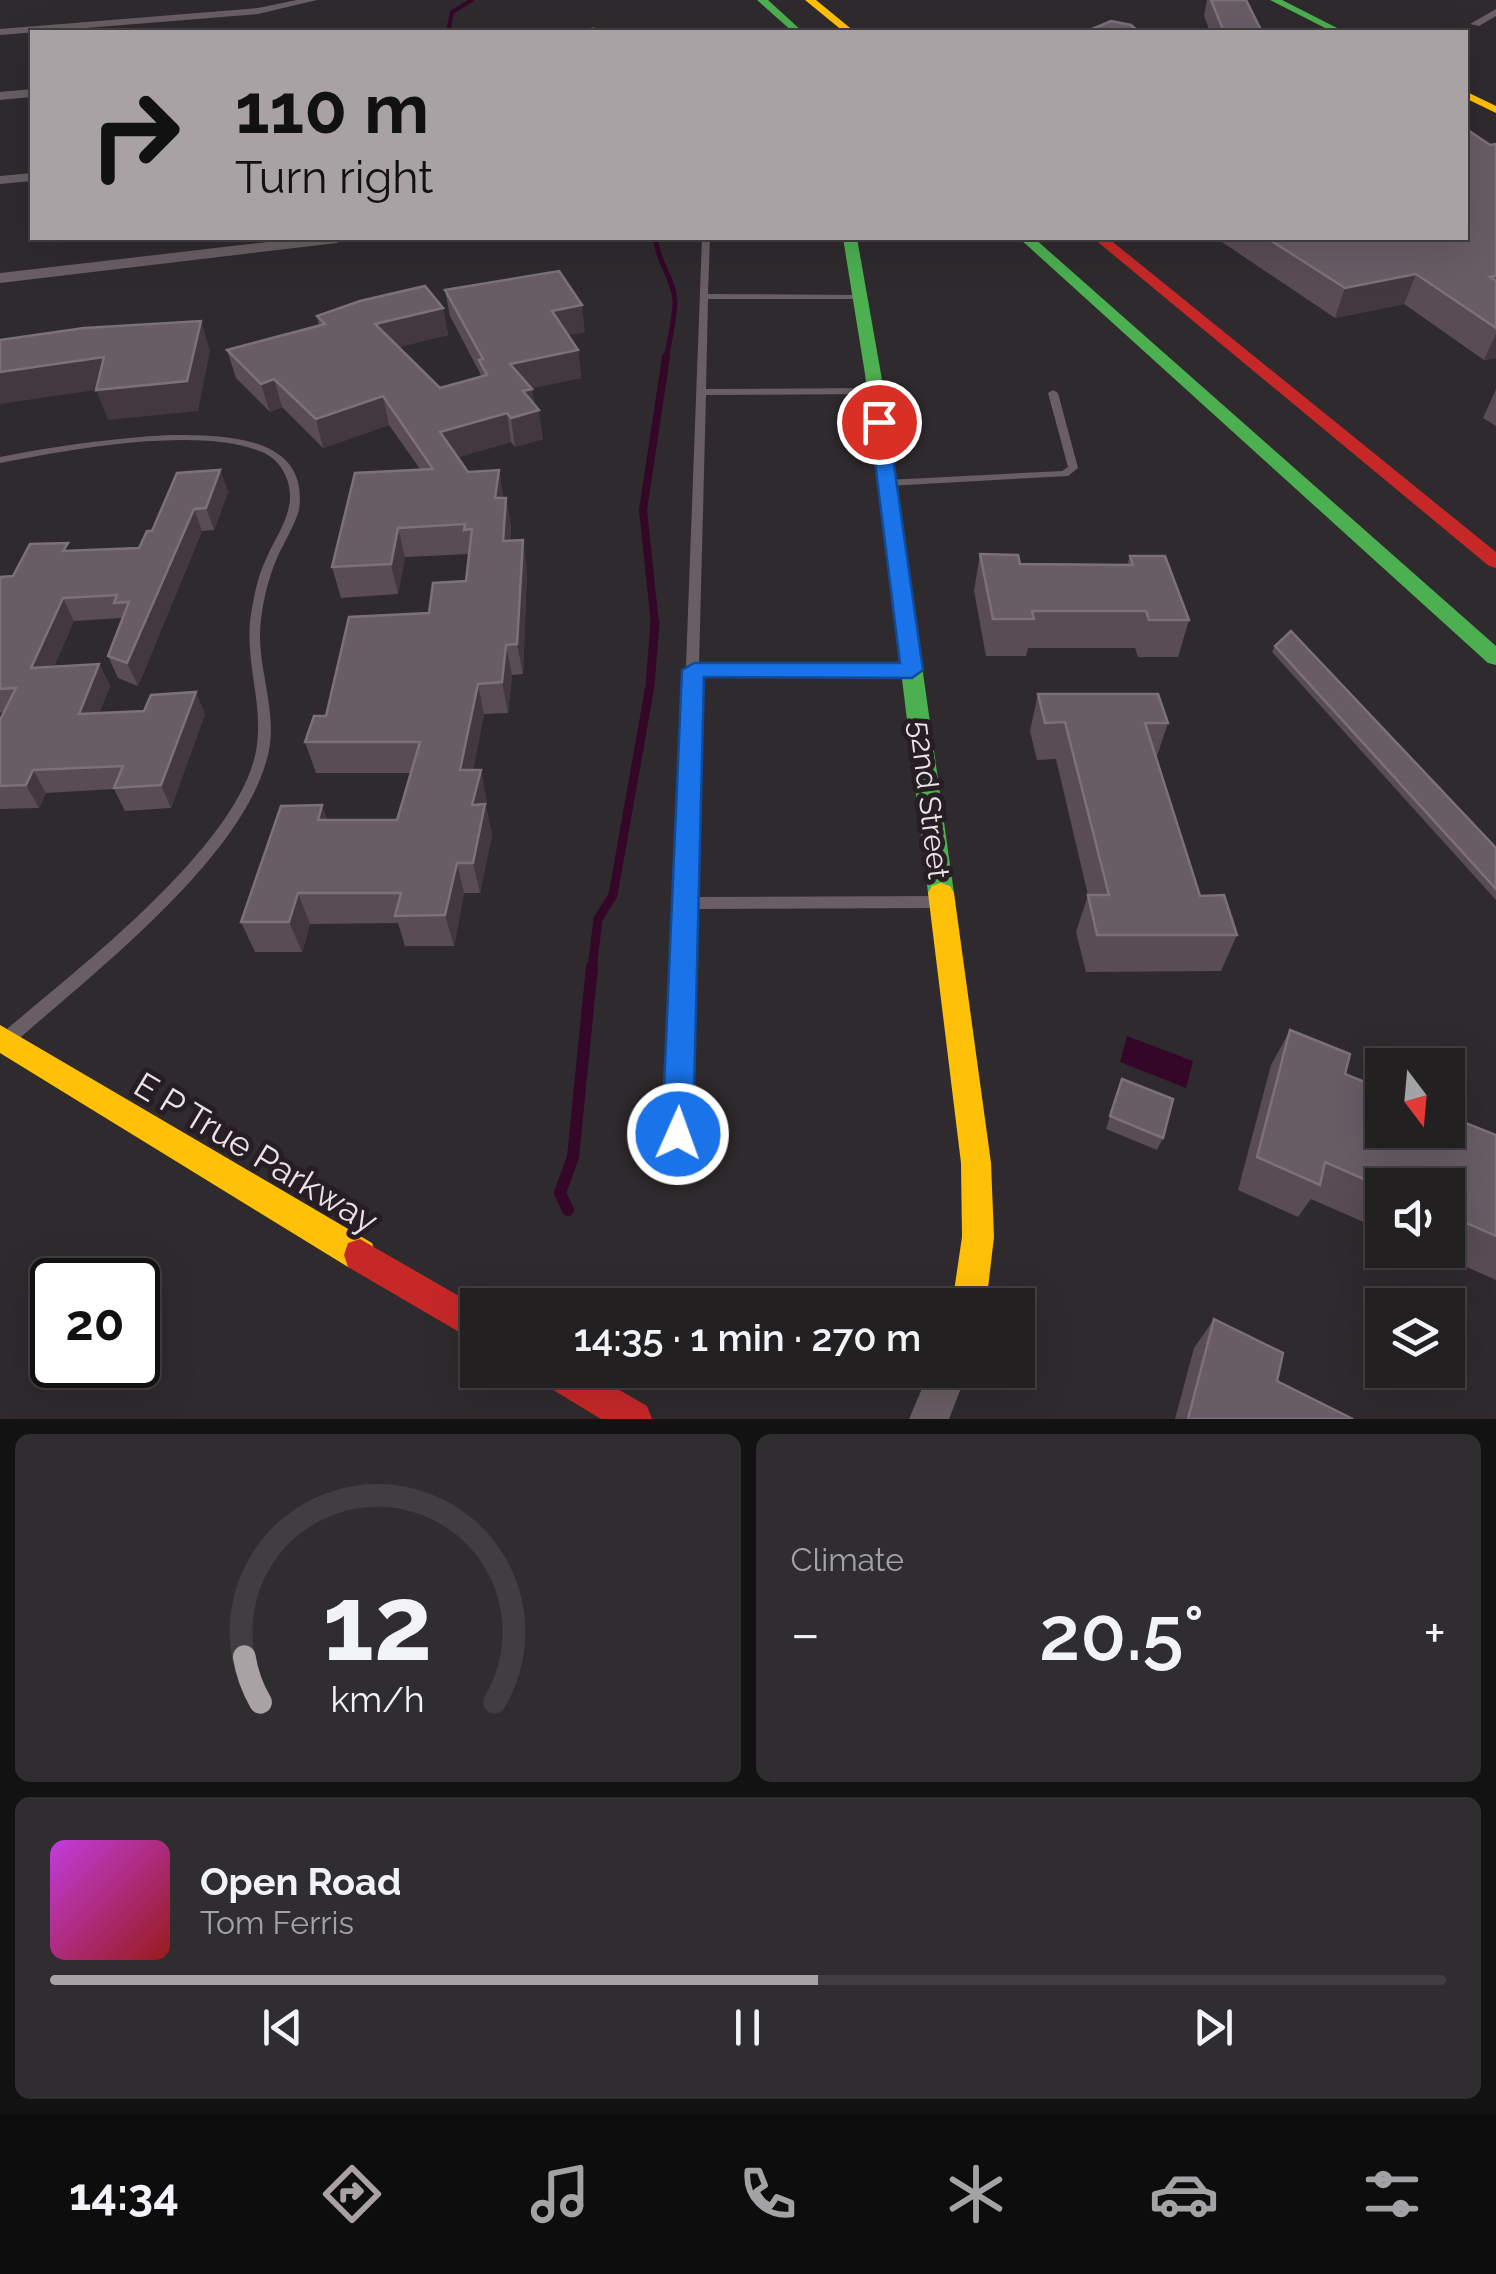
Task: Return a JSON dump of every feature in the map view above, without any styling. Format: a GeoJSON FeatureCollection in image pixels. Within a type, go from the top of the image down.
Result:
{"type":"FeatureCollection","features":[{"type":"Feature","properties":{"kind":"main road"},"geometry":{"type":"LineString","coordinates":[[762,0],[796,30]]}},
{"type":"Feature","properties":{"kind":"main road"},"geometry":{"type":"LineString","coordinates":[[810,0],[848,30]]}},
{"type":"Feature","properties":{"kind":"main road"},"geometry":{"type":"LineString","coordinates":[[1275,0],[1336,30]]}},
{"type":"Feature","properties":{"kind":"main road"},"geometry":{"type":"LineString","coordinates":[[1468,96],[1496,110]]}},
{"type":"Feature","properties":{"kind":"main road","name":"52nd Street"},"geometry":{"type":"LineString","coordinates":[[850,240],[875,391],[976,1164],[978,1237],[971,1288]]}},
{"type":"Feature","properties":{"kind":"main road"},"geometry":{"type":"LineString","coordinates":[[1028,240],[1496,658]]}},
{"type":"Feature","properties":{"kind":"main road"},"geometry":{"type":"LineString","coordinates":[[1102,240],[1496,562]]}},
{"type":"Feature","properties":{"kind":"main road","name":"E P True Parkway"},"geometry":{"type":"LineString","coordinates":[[2,1039],[460,1315]]}},
{"type":"Feature","properties":{"kind":"main road"},"geometry":{"type":"LineString","coordinates":[[582,1388],[634,1419]]}},
{"type":"Feature","properties":{"kind":"street"},"geometry":{"type":"LineString","coordinates":[[0,32],[258,11],[312,0]]}},
{"type":"Feature","properties":{"kind":"street"},"geometry":{"type":"LineString","coordinates":[[1476,24],[1496,12]]}},
{"type":"Feature","properties":{"kind":"street"},"geometry":{"type":"LineString","coordinates":[[0,96],[30,94]]}},
{"type":"Feature","properties":{"kind":"street"},"geometry":{"type":"LineString","coordinates":[[0,180],[30,176]]}},
{"type":"Feature","properties":{"kind":"street"},"geometry":{"type":"LineString","coordinates":[[0,278],[320,240]]}},
{"type":"Feature","properties":{"kind":"street"},"geometry":{"type":"LineString","coordinates":[[929,1419],[942,1388]]}},
{"type":"Feature","properties":{"kind":"lane"},"geometry":{"type":"LineString","coordinates":[[676,1173],[706,240]]}},
{"type":"Feature","properties":{"kind":"lane"},"geometry":{"type":"LineString","coordinates":[[704,296],[860,297]]}},
{"type":"Feature","properties":{"kind":"lane"},"geometry":{"type":"LineString","coordinates":[[701,392],[875,391]]}},
{"type":"Feature","properties":{"kind":"lane"},"geometry":{"type":"LineString","coordinates":[[887,483],[1064,474],[1073,468],[1053,393]]}},
{"type":"Feature","properties":{"kind":"lane"},"geometry":{"type":"LineString","coordinates":[[0,460],[140,441],[187,439],[246,445],[266,449],[290,472],[296,505],[268,566],[255,617],[253,654],[266,724],[260,764],[242,808],[223,836],[140,919],[2,1039]]}},
{"type":"Feature","properties":{"kind":"lane"},"geometry":{"type":"LineString","coordinates":[[694,670],[912,670]]}},
{"type":"Feature","properties":{"kind":"lane"},"geometry":{"type":"LineString","coordinates":[[686,903],[942,902]]}},
{"type":"Feature","properties":{"kind":"shaded area"},"geometry":{"type":"Polygon","coordinates":[[[1127,1036],[1193,1061],[1186,1088],[1120,1062],[1127,1036]]]}},
{"type":"Feature","properties":{"kind":"building"},"geometry":{"type":"Polygon","coordinates":[[[1211,0],[1246,0],[1261,30],[1223,30],[1211,0]]]}},
{"type":"Feature","properties":{"kind":"building"},"geometry":{"type":"Polygon","coordinates":[[[1111,21],[1137,30],[1090,30],[1111,21]]]}},
{"type":"Feature","properties":{"kind":"building"},"geometry":{"type":"Polygon","coordinates":[[[1468,130],[1490,145],[1496,144],[1496,276],[1490,277],[1496,281],[1496,328],[1416,274],[1345,288],[1270,240],[1468,240],[1468,130]]]}},
{"type":"Feature","properties":{"kind":"building"},"geometry":{"type":"Polygon","coordinates":[[[559,271],[582,305],[552,311],[578,350],[510,364],[532,389],[523,391],[539,410],[511,418],[507,413],[440,432],[468,472],[499,470],[495,498],[506,498],[503,541],[523,540],[517,644],[506,645],[502,682],[478,684],[460,770],[481,770],[472,805],[485,804],[473,863],[457,863],[445,915],[395,916],[401,893],[298,893],[289,922],[241,922],[281,806],[322,805],[318,820],[397,820],[420,742],[305,742],[314,716],[326,716],[349,617],[429,613],[433,583],[466,581],[472,529],[464,530],[465,524],[398,528],[391,564],[332,567],[355,473],[433,469],[383,396],[316,419],[274,379],[261,384],[227,350],[325,324],[317,316],[360,301],[425,286],[443,308],[375,324],[440,388],[487,375],[479,360],[483,359],[445,290],[559,271]]]}},
{"type":"Feature","properties":{"kind":"building"},"geometry":{"type":"Polygon","coordinates":[[[201,321],[187,381],[96,390],[104,357],[0,372],[0,340],[84,328],[201,321]]]}},
{"type":"Feature","properties":{"kind":"building"},"geometry":{"type":"Polygon","coordinates":[[[220,470],[206,508],[194,509],[127,663],[108,656],[129,602],[114,603],[117,595],[63,598],[31,668],[99,664],[79,714],[144,711],[151,695],[196,692],[161,785],[114,788],[123,766],[33,770],[26,785],[0,786],[0,720],[16,688],[0,689],[1,577],[13,576],[30,544],[68,543],[63,551],[139,548],[147,531],[152,531],[177,473],[220,470]]]}},
{"type":"Feature","properties":{"kind":"building"},"geometry":{"type":"Polygon","coordinates":[[[980,554],[1018,555],[1020,564],[1133,565],[1130,556],[1165,556],[1189,620],[1149,620],[1146,611],[1032,611],[1034,619],[993,619],[980,554]]]}},
{"type":"Feature","properties":{"kind":"building"},"geometry":{"type":"Polygon","coordinates":[[[1291,631],[1496,848],[1496,889],[1275,646],[1291,631]]]}},
{"type":"Feature","properties":{"kind":"building"},"geometry":{"type":"Polygon","coordinates":[[[1038,694],[1158,694],[1168,723],[1145,723],[1200,896],[1224,895],[1237,935],[1097,935],[1088,895],[1109,895],[1065,722],[1045,723],[1038,694]]]}},
{"type":"Feature","properties":{"kind":"building"},"geometry":{"type":"Polygon","coordinates":[[[1290,1030],[1350,1054],[1345,1074],[1365,1082],[1365,1148],[1465,1148],[1465,1123],[1496,1135],[1496,1236],[1465,1222],[1465,1168],[1365,1168],[1365,1180],[1325,1162],[1320,1185],[1257,1157],[1290,1030]]]}},
{"type":"Feature","properties":{"kind":"building"},"geometry":{"type":"Polygon","coordinates":[[[1122,1079],[1173,1099],[1163,1138],[1110,1116],[1122,1079]]]}},
{"type":"Feature","properties":{"kind":"building"},"geometry":{"type":"Polygon","coordinates":[[[1214,1319],[1283,1353],[1277,1381],[1353,1419],[1188,1419],[1214,1319]]]}},
{"type":"Feature","properties":{"kind":"waterway"},"geometry":{"type":"LineString","coordinates":[[448,30],[452,12],[472,0]]}},
{"type":"Feature","properties":{"kind":"waterway"},"geometry":{"type":"LineString","coordinates":[[656,240],[675,301],[666,359]]}},
{"type":"Feature","properties":{"kind":"waterway"},"geometry":{"type":"LineString","coordinates":[[655,623],[643,510],[666,357]]}},
{"type":"Feature","properties":{"kind":"waterway"},"geometry":{"type":"LineString","coordinates":[[592,969],[598,919],[613,895],[650,686],[655,623]]}},
{"type":"Feature","properties":{"kind":"waterway"},"geometry":{"type":"LineString","coordinates":[[568,1210],[560,1193],[573,1157],[592,967]]}},
{"type":"Feature","properties":{"kind":"traffic: fast"},"geometry":{"type":"LineString","coordinates":[[762,0],[796,30]]}},
{"type":"Feature","properties":{"kind":"traffic: fast"},"geometry":{"type":"LineString","coordinates":[[1275,0],[1336,30]]}},
{"type":"Feature","properties":{"kind":"traffic: fast"},"geometry":{"type":"LineString","coordinates":[[850,240],[873,374],[941,893]]}},
{"type":"Feature","properties":{"kind":"traffic: fast"},"geometry":{"type":"LineString","coordinates":[[1028,240],[1496,658]]}},
{"type":"Feature","properties":{"kind":"traffic: slow"},"geometry":{"type":"LineString","coordinates":[[810,0],[848,30]]}},
{"type":"Feature","properties":{"kind":"traffic: slow"},"geometry":{"type":"LineString","coordinates":[[1468,96],[1496,110]]}},
{"type":"Feature","properties":{"kind":"traffic: slow"},"geometry":{"type":"LineString","coordinates":[[941,893],[976,1163],[978,1237],[971,1288]]}},
{"type":"Feature","properties":{"kind":"traffic: slow"},"geometry":{"type":"LineString","coordinates":[[0,1038],[360,1255]]}},
{"type":"Feature","properties":{"kind":"traffic: jam"},"geometry":{"type":"LineString","coordinates":[[1102,240],[1496,562]]}},
{"type":"Feature","properties":{"kind":"traffic: jam"},"geometry":{"type":"LineString","coordinates":[[360,1255],[460,1315]]}},
{"type":"Feature","properties":{"kind":"traffic: jam"},"geometry":{"type":"LineString","coordinates":[[582,1388],[634,1419]]}},
{"type":"Feature","properties":{"kind":"route"},"geometry":{"type":"LineString","coordinates":[[678,1134],[694,670],[912,670],[879,422]]}}]}
